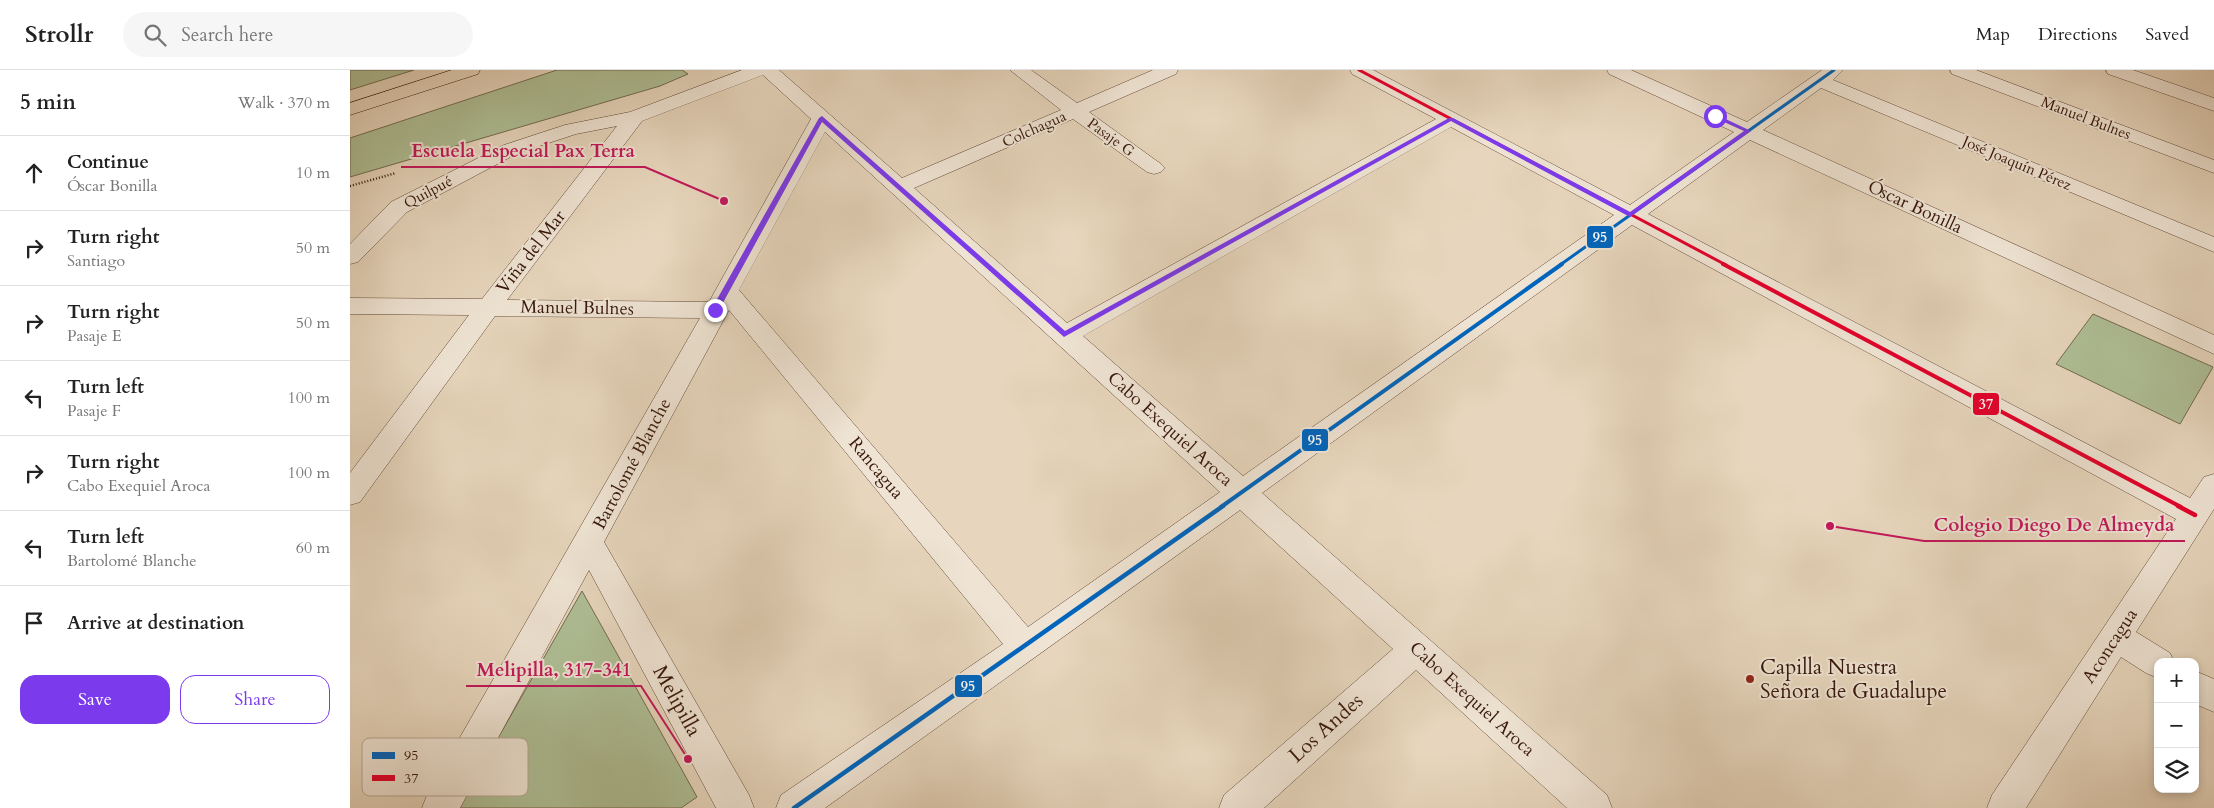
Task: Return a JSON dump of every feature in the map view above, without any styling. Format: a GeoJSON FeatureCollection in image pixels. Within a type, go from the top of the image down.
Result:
{"type":"FeatureCollection","features":[{"type":"Feature","properties":{"kind":"main road"},"geometry":{"type":"LineString","coordinates":[[350,109],[471,70]]}},
{"type":"Feature","properties":{"kind":"street"},"geometry":{"type":"LineString","coordinates":[[635,117],[758,70]]}},
{"type":"Feature","properties":{"kind":"street","name":"Cabo Exequiel Aroca"},"geometry":{"type":"LineString","coordinates":[[768,70],[1594,808]]}},
{"type":"Feature","properties":{"kind":"street","name":"Pasaje G"},"geometry":{"type":"LineString","coordinates":[[1019,70],[1154,168]]}},
{"type":"Feature","properties":{"kind":"street","name":"Colchagua"},"geometry":{"type":"LineString","coordinates":[[899,187],[1168,70]]}},
{"type":"Feature","properties":{"kind":"street"},"geometry":{"type":"LineString","coordinates":[[1359,70],[1630,215],[2206,503]]}},
{"type":"Feature","properties":{"kind":"street","name":"Óscar Bonilla"},"geometry":{"type":"LineString","coordinates":[[1616,70],[2214,345]]}},
{"type":"Feature","properties":{"kind":"street","name":"Manuel Bulnes"},"geometry":{"type":"LineString","coordinates":[[1959,70],[2214,167]]}},
{"type":"Feature","properties":{"kind":"street"},"geometry":{"type":"LineString","coordinates":[[2115,70],[2214,105]]}},
{"type":"Feature","properties":{"kind":"street"},"geometry":{"type":"LineString","coordinates":[[806,804],[1827,75]]}},
{"type":"Feature","properties":{"kind":"street","name":"José Joaquín Pérez"},"geometry":{"type":"LineString","coordinates":[[1827,75],[2214,245]]}},
{"type":"Feature","properties":{"kind":"street","name":"Quilpué"},"geometry":{"type":"LineString","coordinates":[[350,257],[399,207],[511,149],[572,128],[635,117]]}},
{"type":"Feature","properties":{"kind":"street","name":"Viña del Mar"},"geometry":{"type":"LineString","coordinates":[[350,494],[488,308],[635,117]]}},
{"type":"Feature","properties":{"kind":"street","name":"Bartolomé Blanche"},"geometry":{"type":"LineString","coordinates":[[479,738],[822,118]]}},
{"type":"Feature","properties":{"kind":"street"},"geometry":{"type":"LineString","coordinates":[[1064,335],[1451,119]]}},
{"type":"Feature","properties":{"kind":"street","name":"Manuel Bulnes"},"geometry":{"type":"LineString","coordinates":[[350,306],[488,308],[720,300]]}},
{"type":"Feature","properties":{"kind":"street","name":"Rancagua"},"geometry":{"type":"LineString","coordinates":[[720,300],[1025,646]]}},
{"type":"Feature","properties":{"kind":"street","name":"Aconcagua"},"geometry":{"type":"LineString","coordinates":[[2005,808],[2206,503]]}},
{"type":"Feature","properties":{"kind":"street","name":"Melipilla"},"geometry":{"type":"LineString","coordinates":[[589,542],[736,808]]}},
{"type":"Feature","properties":{"kind":"street"},"geometry":{"type":"LineString","coordinates":[[2116,637],[2154,661]]}},
{"type":"Feature","properties":{"kind":"street","name":"Los Andes"},"geometry":{"type":"LineString","coordinates":[[1237,808],[1416,649]]}},
{"type":"Feature","properties":{"kind":"street"},"geometry":{"type":"LineString","coordinates":[[2199,688],[2214,697]]}},
{"type":"Feature","properties":{"kind":"street","name":"Bartolomé Blanche"},"geometry":{"type":"LineString","coordinates":[[440,808],[447,796]]}},
{"type":"Feature","properties":{"kind":"green space"},"geometry":{"type":"Polygon","coordinates":[[[350,70],[414,70],[350,90],[350,70]]]}},
{"type":"Feature","properties":{"kind":"green space"},"geometry":{"type":"Polygon","coordinates":[[[557,70],[682,70],[688,74],[660,86],[350,177],[350,138],[557,70]]]}},
{"type":"Feature","properties":{"kind":"green space"},"geometry":{"type":"Polygon","coordinates":[[[2093,314],[2213,367],[2180,424],[2056,364],[2093,314]]]}},
{"type":"Feature","properties":{"kind":"green space"},"geometry":{"type":"Polygon","coordinates":[[[582,591],[697,797],[681,808],[458,808],[465,796],[528,796],[528,738],[498,738],[582,591]]]}},
{"type":"Feature","properties":{"kind":"transit line","name":"37"},"geometry":{"type":"LineString","coordinates":[[1359,70],[2195,515]]}},
{"type":"Feature","properties":{"kind":"transit line","name":"95"},"geometry":{"type":"LineString","coordinates":[[794,808],[1025,647],[1834,70]]}},
{"type":"Feature","properties":{"kind":"place","name":"Escuela Especial Pax Terra"},"geometry":{"type":"Point","coordinates":[724,201]}},
{"type":"Feature","properties":{"kind":"place","name":"Colegio Diego De Almeyda"},"geometry":{"type":"Point","coordinates":[1830,526]}},
{"type":"Feature","properties":{"kind":"place","name":"Capilla Nuestra Señora de Guadalupe"},"geometry":{"type":"Point","coordinates":[1750,679]}},
{"type":"Feature","properties":{"kind":"place","name":"Melipilla, 317-341"},"geometry":{"type":"Point","coordinates":[688,759]}},
{"type":"Feature","properties":{"kind":"route"},"geometry":{"type":"LineString","coordinates":[[715,310],[822,118],[1064,335],[1451,119],[1630,215],[1748,131],[1715,116]]}}]}
